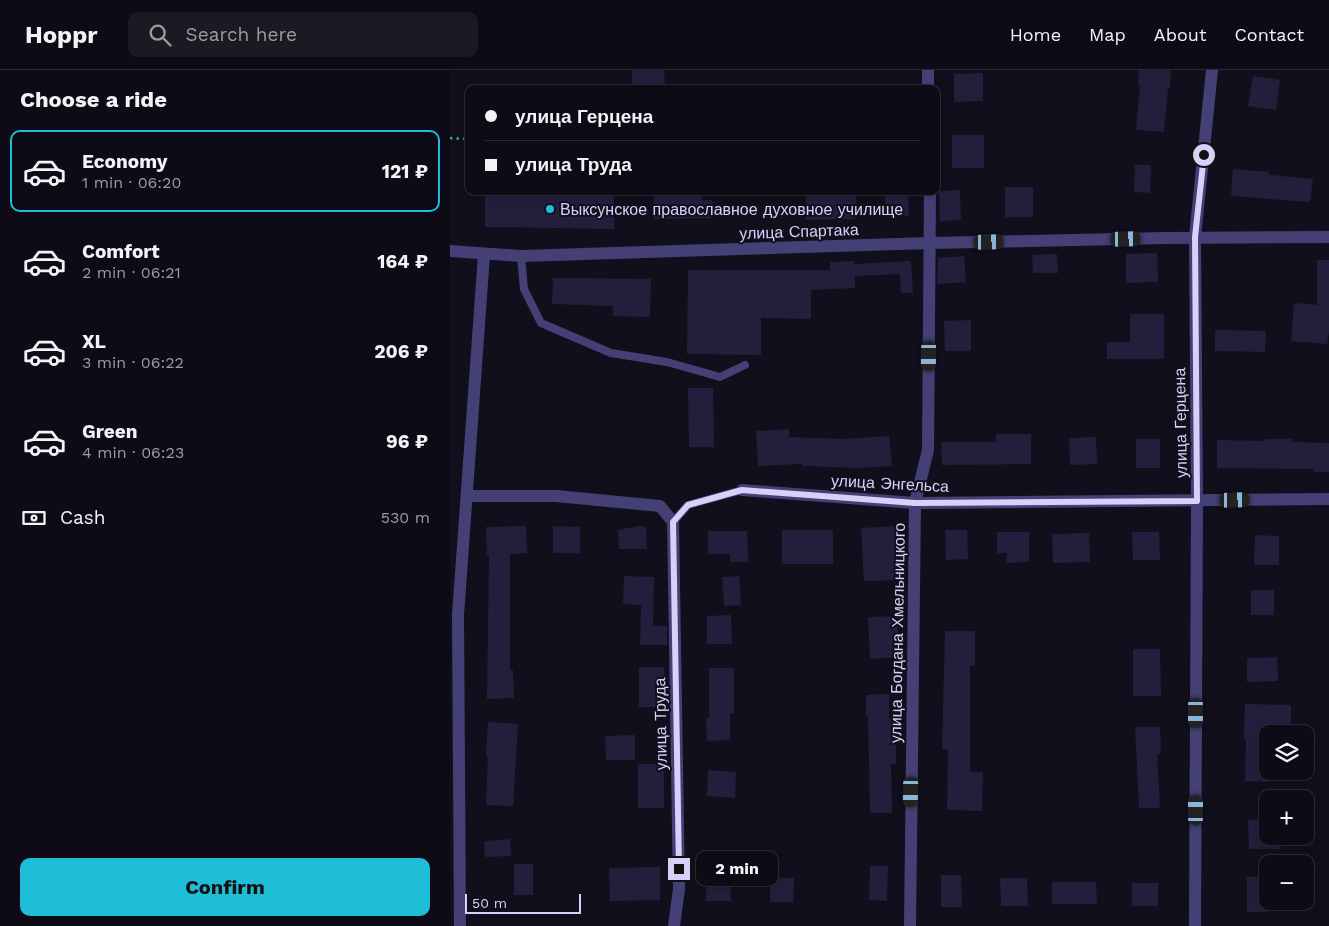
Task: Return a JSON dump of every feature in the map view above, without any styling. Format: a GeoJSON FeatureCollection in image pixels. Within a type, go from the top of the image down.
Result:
{"type":"FeatureCollection","features":[{"type":"Feature","properties":{"kind":"street"},"geometry":{"type":"LineString","coordinates":[[928,70],[928,85]]}},
{"type":"Feature","properties":{"kind":"street","name":"улица Герцена"},"geometry":{"type":"LineString","coordinates":[[1195,926],[1197,501],[1195,237],[1212,70]]}},
{"type":"Feature","properties":{"kind":"street","name":"улица Богдана Хмельницкого"},"geometry":{"type":"LineString","coordinates":[[910,926],[915,503],[928,450],[930,195]]}},
{"type":"Feature","properties":{"kind":"street","name":"улица Спартака"},"geometry":{"type":"LineString","coordinates":[[450,251],[484,255],[521,256],[930,243],[1195,237],[1329,237]]}},
{"type":"Feature","properties":{"kind":"street"},"geometry":{"type":"LineString","coordinates":[[460,926],[458,615],[484,255]]}},
{"type":"Feature","properties":{"kind":"street","name":"улица Энгельса"},"geometry":{"type":"LineString","coordinates":[[742,490],[915,503],[1329,499]]}},
{"type":"Feature","properties":{"kind":"street"},"geometry":{"type":"LineString","coordinates":[[468,496],[556,496],[660,506],[673,522]]}},
{"type":"Feature","properties":{"kind":"street","name":"улица Труда"},"geometry":{"type":"LineString","coordinates":[[673,522],[679,889],[674,926]]}},
{"type":"Feature","properties":{"kind":"lane"},"geometry":{"type":"LineString","coordinates":[[521,256],[524,289],[541,323],[611,353],[667,362],[720,377],[745,365]]}},
{"type":"Feature","properties":{"kind":"lane","name":"улица Энгельса"},"geometry":{"type":"LineString","coordinates":[[673,522],[688,505],[742,490]]}},
{"type":"Feature","properties":{"kind":"path"},"geometry":{"type":"LineString","coordinates":[[450,138],[465,139]]}},
{"type":"Feature","properties":{"kind":"building"},"geometry":{"type":"Polygon","coordinates":[[[632,70],[664,70],[665,85],[632,85],[632,70]]]}},
{"type":"Feature","properties":{"kind":"building"},"geometry":{"type":"Polygon","coordinates":[[[1139,70],[1171,70],[1164,132],[1136,130],[1140,86],[1138,86],[1139,70]]]}},
{"type":"Feature","properties":{"kind":"building"},"geometry":{"type":"Polygon","coordinates":[[[983,73],[983,101],[954,102],[954,74],[983,73]]]}},
{"type":"Feature","properties":{"kind":"building"},"geometry":{"type":"Polygon","coordinates":[[[1253,76],[1280,80],[1276,110],[1248,106],[1253,76]]]}},
{"type":"Feature","properties":{"kind":"building"},"geometry":{"type":"Polygon","coordinates":[[[952,135],[984,135],[984,168],[952,168],[952,135]]]}},
{"type":"Feature","properties":{"kind":"building"},"geometry":{"type":"Polygon","coordinates":[[[1135,165],[1151,165],[1150,193],[1134,192],[1135,165]]]}},
{"type":"Feature","properties":{"kind":"building"},"geometry":{"type":"Polygon","coordinates":[[[1233,169],[1313,179],[1310,202],[1231,196],[1233,169]]]}},
{"type":"Feature","properties":{"kind":"building"},"geometry":{"type":"Polygon","coordinates":[[[1005,187],[1033,187],[1033,217],[1005,217],[1005,187]]]}},
{"type":"Feature","properties":{"kind":"building"},"geometry":{"type":"Polygon","coordinates":[[[960,190],[961,220],[940,221],[940,191],[960,190]]]}},
{"type":"Feature","properties":{"kind":"building","name":"Выксунское православное духовное училище"},"geometry":{"type":"Polygon","coordinates":[[[485,195],[614,195],[614,229],[485,227],[485,195]]]}},
{"type":"Feature","properties":{"kind":"building"},"geometry":{"type":"Polygon","coordinates":[[[654,195],[702,195],[702,200],[712,200],[712,218],[654,219],[654,195]]]}},
{"type":"Feature","properties":{"kind":"building"},"geometry":{"type":"Polygon","coordinates":[[[806,195],[856,195],[857,219],[806,220],[806,195]]]}},
{"type":"Feature","properties":{"kind":"building"},"geometry":{"type":"Polygon","coordinates":[[[885,195],[908,195],[909,216],[885,215],[885,195]]]}},
{"type":"Feature","properties":{"kind":"building"},"geometry":{"type":"Polygon","coordinates":[[[1157,253],[1158,282],[1126,283],[1126,254],[1157,253]]]}},
{"type":"Feature","properties":{"kind":"building"},"geometry":{"type":"Polygon","coordinates":[[[1057,254],[1058,273],[1033,273],[1032,255],[1057,254]]]}},
{"type":"Feature","properties":{"kind":"building"},"geometry":{"type":"Polygon","coordinates":[[[964,256],[966,282],[937,284],[938,258],[964,256]]]}},
{"type":"Feature","properties":{"kind":"building"},"geometry":{"type":"Polygon","coordinates":[[[1317,260],[1329,260],[1329,331],[1327,344],[1291,341],[1294,303],[1317,305],[1317,260]]]}},
{"type":"Feature","properties":{"kind":"building"},"geometry":{"type":"Polygon","coordinates":[[[854,261],[854,264],[911,261],[913,293],[901,293],[900,274],[855,276],[855,288],[811,290],[811,319],[761,318],[761,355],[687,354],[688,270],[830,270],[830,262],[854,261]]]}},
{"type":"Feature","properties":{"kind":"building"},"geometry":{"type":"Polygon","coordinates":[[[553,278],[651,279],[650,317],[613,316],[613,306],[552,304],[553,278]]]}},
{"type":"Feature","properties":{"kind":"building"},"geometry":{"type":"Polygon","coordinates":[[[1130,314],[1164,314],[1164,359],[1107,359],[1107,342],[1130,342],[1130,314]]]}},
{"type":"Feature","properties":{"kind":"building"},"geometry":{"type":"Polygon","coordinates":[[[971,320],[971,351],[945,351],[944,321],[971,320]]]}},
{"type":"Feature","properties":{"kind":"building"},"geometry":{"type":"Polygon","coordinates":[[[1215,330],[1266,331],[1265,352],[1215,351],[1215,330]]]}},
{"type":"Feature","properties":{"kind":"building"},"geometry":{"type":"Polygon","coordinates":[[[688,388],[713,388],[714,447],[689,447],[688,388]]]}},
{"type":"Feature","properties":{"kind":"building"},"geometry":{"type":"Polygon","coordinates":[[[789,429],[789,437],[844,439],[889,436],[892,466],[859,468],[802,466],[802,464],[758,466],[756,431],[789,429]]]}},
{"type":"Feature","properties":{"kind":"building"},"geometry":{"type":"Polygon","coordinates":[[[996,434],[1031,434],[1031,464],[942,465],[941,442],[996,442],[996,434]]]}},
{"type":"Feature","properties":{"kind":"building"},"geometry":{"type":"Polygon","coordinates":[[[1096,437],[1097,464],[1070,465],[1069,438],[1096,437]]]}},
{"type":"Feature","properties":{"kind":"building"},"geometry":{"type":"Polygon","coordinates":[[[1136,439],[1160,439],[1160,468],[1136,468],[1136,439]]]}},
{"type":"Feature","properties":{"kind":"building"},"geometry":{"type":"Polygon","coordinates":[[[1265,439],[1292,439],[1292,442],[1329,443],[1329,472],[1314,472],[1314,469],[1217,468],[1217,440],[1265,441],[1265,439]]]}},
{"type":"Feature","properties":{"kind":"building"},"geometry":{"type":"Polygon","coordinates":[[[526,526],[527,553],[510,554],[510,670],[513,670],[514,698],[487,699],[489,555],[487,555],[486,527],[526,526]]]}},
{"type":"Feature","properties":{"kind":"building"},"geometry":{"type":"Polygon","coordinates":[[[553,526],[580,527],[580,553],[553,553],[553,526]]]}},
{"type":"Feature","properties":{"kind":"building"},"geometry":{"type":"Polygon","coordinates":[[[639,526],[646,527],[647,549],[619,549],[618,530],[639,526]]]}},
{"type":"Feature","properties":{"kind":"building"},"geometry":{"type":"Polygon","coordinates":[[[895,526],[898,580],[864,581],[861,528],[895,526]]]}},
{"type":"Feature","properties":{"kind":"building"},"geometry":{"type":"Polygon","coordinates":[[[782,530],[833,530],[833,564],[782,564],[782,530]]]}},
{"type":"Feature","properties":{"kind":"building"},"geometry":{"type":"Polygon","coordinates":[[[945,530],[967,530],[968,559],[946,560],[945,530]]]}},
{"type":"Feature","properties":{"kind":"building"},"geometry":{"type":"Polygon","coordinates":[[[708,531],[747,531],[748,562],[730,562],[730,554],[708,554],[708,531]]]}},
{"type":"Feature","properties":{"kind":"building"},"geometry":{"type":"Polygon","coordinates":[[[997,532],[1029,532],[1029,562],[1006,563],[1007,553],[997,553],[997,532]]]}},
{"type":"Feature","properties":{"kind":"building"},"geometry":{"type":"Polygon","coordinates":[[[1132,532],[1159,532],[1160,560],[1133,560],[1132,532]]]}},
{"type":"Feature","properties":{"kind":"building"},"geometry":{"type":"Polygon","coordinates":[[[1089,533],[1090,562],[1053,563],[1052,534],[1089,533]]]}},
{"type":"Feature","properties":{"kind":"building"},"geometry":{"type":"Polygon","coordinates":[[[1255,535],[1279,536],[1279,565],[1254,565],[1255,535]]]}},
{"type":"Feature","properties":{"kind":"building"},"geometry":{"type":"Polygon","coordinates":[[[624,576],[654,577],[653,626],[667,626],[667,645],[640,645],[641,605],[623,604],[624,576]]]}},
{"type":"Feature","properties":{"kind":"building"},"geometry":{"type":"Polygon","coordinates":[[[739,576],[741,605],[724,606],[722,577],[739,576]]]}},
{"type":"Feature","properties":{"kind":"building"},"geometry":{"type":"Polygon","coordinates":[[[1251,590],[1274,590],[1274,615],[1251,615],[1251,590]]]}},
{"type":"Feature","properties":{"kind":"building"},"geometry":{"type":"Polygon","coordinates":[[[731,615],[732,644],[707,644],[707,616],[731,615]]]}},
{"type":"Feature","properties":{"kind":"building"},"geometry":{"type":"Polygon","coordinates":[[[897,616],[899,657],[870,659],[868,617],[897,616]]]}},
{"type":"Feature","properties":{"kind":"building"},"geometry":{"type":"Polygon","coordinates":[[[945,631],[975,631],[975,666],[970,666],[970,772],[983,772],[982,811],[947,810],[948,750],[942,749],[945,631]]]}},
{"type":"Feature","properties":{"kind":"building"},"geometry":{"type":"Polygon","coordinates":[[[1133,649],[1160,649],[1161,696],[1133,696],[1133,649]]]}},
{"type":"Feature","properties":{"kind":"building"},"geometry":{"type":"Polygon","coordinates":[[[1277,657],[1278,681],[1247,682],[1247,658],[1277,657]]]}},
{"type":"Feature","properties":{"kind":"building"},"geometry":{"type":"Polygon","coordinates":[[[639,667],[664,667],[665,707],[639,707],[639,667]]]}},
{"type":"Feature","properties":{"kind":"building"},"geometry":{"type":"Polygon","coordinates":[[[709,668],[734,668],[734,713],[730,713],[730,740],[707,741],[706,718],[709,718],[709,668]]]}},
{"type":"Feature","properties":{"kind":"building"},"geometry":{"type":"Polygon","coordinates":[[[889,694],[889,719],[896,719],[896,764],[891,764],[892,813],[870,813],[866,695],[889,694]]]}},
{"type":"Feature","properties":{"kind":"building"},"geometry":{"type":"Polygon","coordinates":[[[1245,704],[1291,705],[1291,725],[1259,725],[1259,780],[1268,780],[1268,782],[1245,781],[1246,739],[1244,739],[1245,704]]]}},
{"type":"Feature","properties":{"kind":"building"},"geometry":{"type":"Polygon","coordinates":[[[488,722],[518,724],[513,806],[486,805],[488,722]]]}},
{"type":"Feature","properties":{"kind":"building"},"geometry":{"type":"Polygon","coordinates":[[[1135,727],[1160,727],[1161,754],[1157,754],[1160,808],[1139,808],[1135,727]]]}},
{"type":"Feature","properties":{"kind":"building"},"geometry":{"type":"Polygon","coordinates":[[[635,735],[635,760],[606,760],[605,736],[635,735]]]}},
{"type":"Feature","properties":{"kind":"building"},"geometry":{"type":"Polygon","coordinates":[[[638,764],[664,764],[664,808],[638,808],[638,764]]]}},
{"type":"Feature","properties":{"kind":"building"},"geometry":{"type":"Polygon","coordinates":[[[708,770],[736,772],[735,798],[707,796],[708,770]]]}},
{"type":"Feature","properties":{"kind":"building"},"geometry":{"type":"Polygon","coordinates":[[[1259,819],[1259,845],[1281,845],[1281,849],[1249,849],[1248,820],[1259,819]]]}},
{"type":"Feature","properties":{"kind":"building"},"geometry":{"type":"Polygon","coordinates":[[[510,839],[511,856],[485,857],[484,841],[510,839]]]}},
{"type":"Feature","properties":{"kind":"building"},"geometry":{"type":"Polygon","coordinates":[[[707,857],[730,857],[731,901],[706,901],[707,857]]]}},
{"type":"Feature","properties":{"kind":"building"},"geometry":{"type":"Polygon","coordinates":[[[514,864],[533,864],[533,895],[514,895],[514,864]]]}},
{"type":"Feature","properties":{"kind":"building"},"geometry":{"type":"Polygon","coordinates":[[[870,866],[888,866],[887,901],[869,900],[870,866]]]}},
{"type":"Feature","properties":{"kind":"building"},"geometry":{"type":"Polygon","coordinates":[[[660,867],[660,900],[610,901],[609,868],[660,867]]]}},
{"type":"Feature","properties":{"kind":"building"},"geometry":{"type":"Polygon","coordinates":[[[941,875],[961,875],[962,907],[941,907],[941,875]]]}},
{"type":"Feature","properties":{"kind":"building"},"geometry":{"type":"Polygon","coordinates":[[[770,877],[794,878],[793,902],[770,902],[770,877]]]}},
{"type":"Feature","properties":{"kind":"building"},"geometry":{"type":"Polygon","coordinates":[[[1247,877],[1259,877],[1259,910],[1268,910],[1268,912],[1247,912],[1247,877]]]}},
{"type":"Feature","properties":{"kind":"building"},"geometry":{"type":"Polygon","coordinates":[[[1000,878],[1027,878],[1028,906],[1001,906],[1000,878]]]}},
{"type":"Feature","properties":{"kind":"building"},"geometry":{"type":"Polygon","coordinates":[[[1052,882],[1096,882],[1097,904],[1052,904],[1052,882]]]}},
{"type":"Feature","properties":{"kind":"building"},"geometry":{"type":"Polygon","coordinates":[[[1132,883],[1158,883],[1158,906],[1132,906],[1132,883]]]}},
{"type":"Feature","properties":{"kind":"place","name":"Выксунское православное духовное училище"},"geometry":{"type":"Point","coordinates":[550,209]}},
{"type":"Feature","properties":{"kind":"route"},"geometry":{"type":"LineString","coordinates":[[679,869],[673,522],[688,505],[742,490],[915,503],[1197,501],[1195,237],[1204,155]]}}]}
